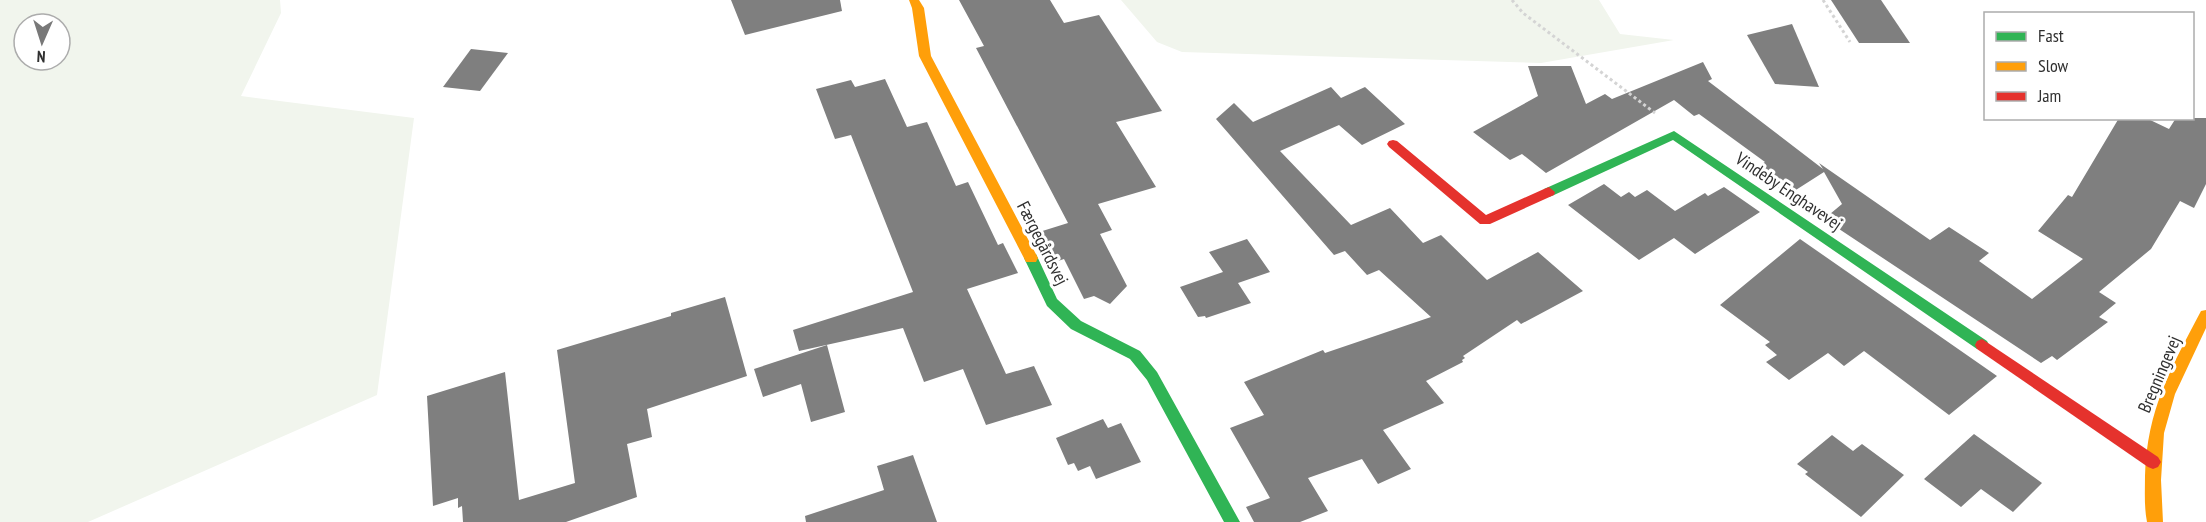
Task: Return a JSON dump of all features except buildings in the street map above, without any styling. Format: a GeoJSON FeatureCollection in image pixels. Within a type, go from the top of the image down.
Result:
{"type":"FeatureCollection","features":[{"type":"Feature","properties":{"kind":"street","name":"Færgegårdsvej"},"geometry":{"type":"LineString","coordinates":[[914,0],[918,8],[924,56],[1019,234],[1052,302],[1076,325],[1135,355],[1152,376],[1232,522]]}},
{"type":"Feature","properties":{"kind":"street"},"geometry":{"type":"LineString","coordinates":[[1393,144],[1485,221],[1674,135]]}},
{"type":"Feature","properties":{"kind":"street","name":"Vindeby Enghavevej"},"geometry":{"type":"LineString","coordinates":[[1674,135],[2153,462]]}},
{"type":"Feature","properties":{"kind":"street","name":"Bregningevej"},"geometry":{"type":"LineString","coordinates":[[2155,522],[2153,462],[2157,420],[2172,383],[2206,315]]}},
{"type":"Feature","properties":{"kind":"path"},"geometry":{"type":"LineString","coordinates":[[1512,0],[1523,13],[1669,124],[1674,135]]}},
{"type":"Feature","properties":{"kind":"path"},"geometry":{"type":"LineString","coordinates":[[1823,0],[1850,42]]}},
{"type":"Feature","properties":{"kind":"shaded area"},"geometry":{"type":"Polygon","coordinates":[[[0,0],[280,0],[281,13],[241,96],[414,118],[377,395],[88,522],[0,522],[0,0]]]}},
{"type":"Feature","properties":{"kind":"shaded area"},"geometry":{"type":"Polygon","coordinates":[[[1121,0],[1599,0],[1620,34],[1674,40],[1541,63],[1182,52],[1157,42],[1121,0]]]}},
{"type":"Feature","properties":{"kind":"traffic: fast"},"geometry":{"type":"LineString","coordinates":[[1549,192],[1674,135],[1982,345]]}},
{"type":"Feature","properties":{"kind":"traffic: fast"},"geometry":{"type":"LineString","coordinates":[[1031,258],[1052,302],[1076,325],[1135,355],[1152,376],[1232,522]]}},
{"type":"Feature","properties":{"kind":"traffic: slow"},"geometry":{"type":"LineString","coordinates":[[914,0],[918,8],[925,56],[1031,258]]}},
{"type":"Feature","properties":{"kind":"traffic: slow"},"geometry":{"type":"LineString","coordinates":[[2155,522],[2153,512],[2154,455],[2161,412],[2175,375],[2206,315]]}},
{"type":"Feature","properties":{"kind":"traffic: jam"},"geometry":{"type":"LineString","coordinates":[[1393,144],[1485,221],[1549,192]]}},
{"type":"Feature","properties":{"kind":"traffic: jam"},"geometry":{"type":"LineString","coordinates":[[1982,345],[2153,462]]}}]}
